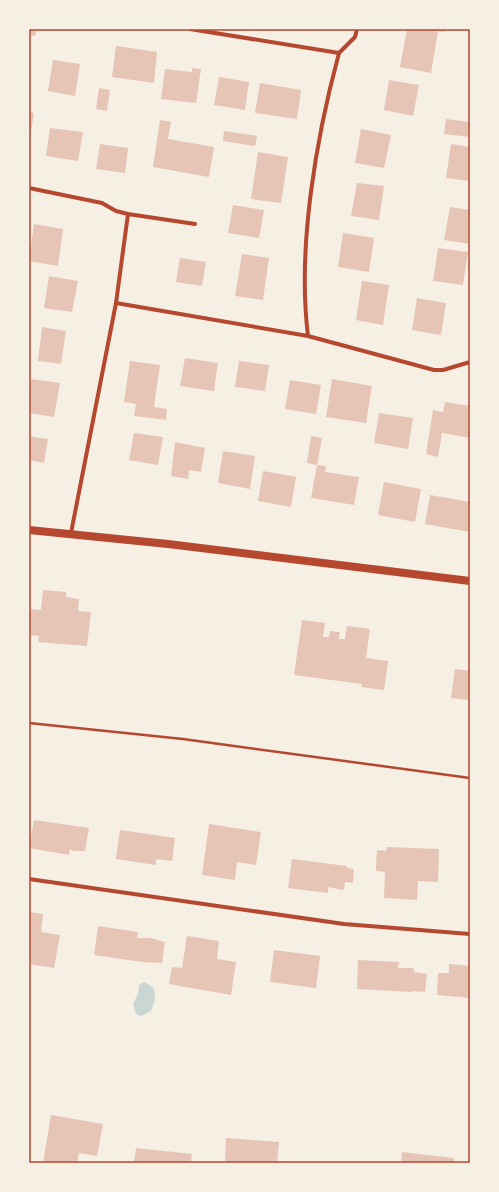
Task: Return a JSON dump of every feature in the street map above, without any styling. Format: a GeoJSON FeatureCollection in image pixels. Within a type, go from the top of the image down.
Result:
{"type":"FeatureCollection","features":[{"type":"Feature","properties":{"kind":"main road"},"geometry":{"type":"LineString","coordinates":[[29,530],[71,533],[470,581]]}},
{"type":"Feature","properties":{"kind":"street"},"geometry":{"type":"LineString","coordinates":[[190,29],[339,53]]}},
{"type":"Feature","properties":{"kind":"street"},"geometry":{"type":"LineString","coordinates":[[308,336],[305,313],[306,276],[312,191],[320,140],[339,53],[355,37],[357,29]]}},
{"type":"Feature","properties":{"kind":"street"},"geometry":{"type":"LineString","coordinates":[[29,188],[102,203],[116,211],[128,214],[195,224]]}},
{"type":"Feature","properties":{"kind":"street"},"geometry":{"type":"LineString","coordinates":[[71,533],[116,303],[128,214]]}},
{"type":"Feature","properties":{"kind":"street"},"geometry":{"type":"LineString","coordinates":[[116,303],[308,336],[434,370],[443,370],[470,362]]}},
{"type":"Feature","properties":{"kind":"street"},"geometry":{"type":"LineString","coordinates":[[29,879],[344,924],[470,934]]}},
{"type":"Feature","properties":{"kind":"path"},"geometry":{"type":"LineString","coordinates":[[29,723],[183,739],[470,778]]}},
{"type":"Feature","properties":{"kind":"shaded area"},"geometry":{"type":"Polygon","coordinates":[[[145,982],[154,989],[155,1000],[151,1011],[141,1016],[136,1014],[133,1004],[138,994],[139,985],[145,982]]]}},
{"type":"Feature","properties":{"kind":"building"},"geometry":{"type":"Polygon","coordinates":[[[29,29],[37,29],[35,36],[29,35],[29,29]]]}},
{"type":"Feature","properties":{"kind":"building"},"geometry":{"type":"Polygon","coordinates":[[[407,29],[445,29],[445,32],[438,31],[431,73],[400,67],[407,29]]]}},
{"type":"Feature","properties":{"kind":"building"},"geometry":{"type":"Polygon","coordinates":[[[116,46],[157,52],[154,83],[112,77],[116,46]]]}},
{"type":"Feature","properties":{"kind":"building"},"geometry":{"type":"Polygon","coordinates":[[[53,60],[80,64],[75,96],[48,91],[53,60]]]}},
{"type":"Feature","properties":{"kind":"building"},"geometry":{"type":"Polygon","coordinates":[[[192,68],[201,69],[196,103],[161,99],[165,69],[192,72],[192,68]]]}},
{"type":"Feature","properties":{"kind":"building"},"geometry":{"type":"Polygon","coordinates":[[[219,77],[249,82],[245,110],[214,105],[219,77]]]}},
{"type":"Feature","properties":{"kind":"building"},"geometry":{"type":"Polygon","coordinates":[[[389,80],[419,85],[413,116],[384,110],[389,80]]]}},
{"type":"Feature","properties":{"kind":"building"},"geometry":{"type":"Polygon","coordinates":[[[260,83],[301,90],[297,119],[255,113],[260,83]]]}},
{"type":"Feature","properties":{"kind":"building"},"geometry":{"type":"Polygon","coordinates":[[[99,88],[110,90],[107,111],[96,109],[99,88]]]}},
{"type":"Feature","properties":{"kind":"building"},"geometry":{"type":"Polygon","coordinates":[[[29,112],[34,113],[30,137],[29,136],[29,112]]]}},
{"type":"Feature","properties":{"kind":"building"},"geometry":{"type":"Polygon","coordinates":[[[446,119],[470,122],[470,137],[444,134],[446,119]]]}},
{"type":"Feature","properties":{"kind":"building"},"geometry":{"type":"Polygon","coordinates":[[[160,120],[171,122],[168,139],[214,147],[209,177],[153,167],[160,120]]]}},
{"type":"Feature","properties":{"kind":"building"},"geometry":{"type":"Polygon","coordinates":[[[50,128],[83,132],[78,161],[46,156],[50,128]]]}},
{"type":"Feature","properties":{"kind":"building"},"geometry":{"type":"Polygon","coordinates":[[[361,129],[391,135],[384,168],[355,163],[361,129]]]}},
{"type":"Feature","properties":{"kind":"building"},"geometry":{"type":"Polygon","coordinates":[[[224,131],[257,136],[255,146],[223,141],[224,131]]]}},
{"type":"Feature","properties":{"kind":"building"},"geometry":{"type":"Polygon","coordinates":[[[100,144],[128,148],[125,173],[96,169],[100,144]]]}},
{"type":"Feature","properties":{"kind":"building"},"geometry":{"type":"Polygon","coordinates":[[[451,144],[470,147],[470,181],[446,178],[451,144]]]}},
{"type":"Feature","properties":{"kind":"building"},"geometry":{"type":"Polygon","coordinates":[[[258,152],[288,157],[281,203],[251,199],[258,152]]]}},
{"type":"Feature","properties":{"kind":"building"},"geometry":{"type":"Polygon","coordinates":[[[357,183],[384,186],[379,220],[351,216],[357,183]]]}},
{"type":"Feature","properties":{"kind":"building"},"geometry":{"type":"Polygon","coordinates":[[[233,205],[264,210],[259,238],[228,233],[233,205]]]}},
{"type":"Feature","properties":{"kind":"building"},"geometry":{"type":"Polygon","coordinates":[[[450,207],[470,210],[470,244],[444,240],[450,207]]]}},
{"type":"Feature","properties":{"kind":"building"},"geometry":{"type":"Polygon","coordinates":[[[34,224],[63,229],[58,266],[29,261],[34,224]]]}},
{"type":"Feature","properties":{"kind":"building"},"geometry":{"type":"Polygon","coordinates":[[[343,233],[374,238],[369,272],[338,267],[343,233]]]}},
{"type":"Feature","properties":{"kind":"building"},"geometry":{"type":"Polygon","coordinates":[[[438,248],[468,252],[463,285],[433,281],[438,248]]]}},
{"type":"Feature","properties":{"kind":"building"},"geometry":{"type":"Polygon","coordinates":[[[242,254],[269,258],[263,300],[235,296],[242,254]]]}},
{"type":"Feature","properties":{"kind":"building"},"geometry":{"type":"Polygon","coordinates":[[[180,258],[206,262],[202,286],[176,282],[180,258]]]}},
{"type":"Feature","properties":{"kind":"building"},"geometry":{"type":"Polygon","coordinates":[[[49,276],[78,281],[72,312],[44,308],[49,276]]]}},
{"type":"Feature","properties":{"kind":"building"},"geometry":{"type":"Polygon","coordinates":[[[362,281],[389,285],[383,325],[356,320],[362,281]]]}},
{"type":"Feature","properties":{"kind":"building"},"geometry":{"type":"Polygon","coordinates":[[[417,298],[446,303],[441,335],[412,330],[417,298]]]}},
{"type":"Feature","properties":{"kind":"building"},"geometry":{"type":"Polygon","coordinates":[[[42,327],[66,331],[61,364],[38,361],[42,327]]]}},
{"type":"Feature","properties":{"kind":"building"},"geometry":{"type":"Polygon","coordinates":[[[185,358],[218,363],[214,391],[180,386],[185,358]]]}},
{"type":"Feature","properties":{"kind":"building"},"geometry":{"type":"Polygon","coordinates":[[[130,361],[160,365],[154,407],[167,409],[166,420],[134,416],[136,404],[124,402],[130,361]]]}},
{"type":"Feature","properties":{"kind":"building"},"geometry":{"type":"Polygon","coordinates":[[[239,361],[269,365],[265,391],[235,387],[239,361]]]}},
{"type":"Feature","properties":{"kind":"building"},"geometry":{"type":"Polygon","coordinates":[[[31,379],[60,383],[54,417],[29,413],[31,379]]]}},
{"type":"Feature","properties":{"kind":"building"},"geometry":{"type":"Polygon","coordinates":[[[332,379],[372,386],[366,423],[326,417],[332,379]]]}},
{"type":"Feature","properties":{"kind":"building"},"geometry":{"type":"Polygon","coordinates":[[[290,380],[321,385],[316,414],[285,409],[290,380]]]}},
{"type":"Feature","properties":{"kind":"building"},"geometry":{"type":"Polygon","coordinates":[[[445,402],[470,406],[470,438],[442,433],[438,457],[426,454],[433,410],[443,412],[445,402]]]}},
{"type":"Feature","properties":{"kind":"building"},"geometry":{"type":"Polygon","coordinates":[[[379,413],[413,418],[408,449],[374,443],[379,413]]]}},
{"type":"Feature","properties":{"kind":"building"},"geometry":{"type":"Polygon","coordinates":[[[134,433],[163,437],[158,465],[129,460],[134,433]]]}},
{"type":"Feature","properties":{"kind":"building"},"geometry":{"type":"Polygon","coordinates":[[[29,436],[48,439],[44,463],[29,460],[29,436]]]}},
{"type":"Feature","properties":{"kind":"building"},"geometry":{"type":"Polygon","coordinates":[[[311,436],[322,438],[317,465],[307,463],[311,436]]]}},
{"type":"Feature","properties":{"kind":"building"},"geometry":{"type":"Polygon","coordinates":[[[175,442],[205,448],[201,472],[189,470],[188,479],[171,476],[175,442]]]}},
{"type":"Feature","properties":{"kind":"building"},"geometry":{"type":"Polygon","coordinates":[[[223,451],[255,456],[250,489],[218,483],[223,451]]]}},
{"type":"Feature","properties":{"kind":"building"},"geometry":{"type":"Polygon","coordinates":[[[317,465],[326,466],[325,472],[359,477],[354,505],[311,498],[317,465]]]}},
{"type":"Feature","properties":{"kind":"building"},"geometry":{"type":"Polygon","coordinates":[[[263,471],[296,477],[291,507],[258,501],[263,471]]]}},
{"type":"Feature","properties":{"kind":"building"},"geometry":{"type":"Polygon","coordinates":[[[384,482],[421,489],[415,522],[378,515],[384,482]]]}},
{"type":"Feature","properties":{"kind":"building"},"geometry":{"type":"Polygon","coordinates":[[[430,495],[470,502],[470,532],[425,524],[430,495]]]}},
{"type":"Feature","properties":{"kind":"building"},"geometry":{"type":"Polygon","coordinates":[[[43,590],[66,592],[66,597],[79,599],[78,611],[91,612],[87,646],[38,642],[39,636],[29,635],[29,609],[41,610],[43,590]]]}},
{"type":"Feature","properties":{"kind":"building"},"geometry":{"type":"Polygon","coordinates":[[[302,620],[325,623],[323,637],[329,637],[330,631],[340,632],[339,639],[345,639],[347,626],[370,629],[366,658],[388,661],[384,690],[361,687],[362,684],[294,675],[302,620]]]}},
{"type":"Feature","properties":{"kind":"building"},"geometry":{"type":"Polygon","coordinates":[[[455,669],[470,671],[470,700],[451,698],[455,669]]]}},
{"type":"Feature","properties":{"kind":"building"},"geometry":{"type":"Polygon","coordinates":[[[34,820],[89,828],[85,851],[73,851],[70,849],[69,855],[29,848],[34,820]]]}},
{"type":"Feature","properties":{"kind":"building"},"geometry":{"type":"Polygon","coordinates":[[[209,824],[261,832],[256,865],[237,862],[235,880],[202,875],[209,824]]]}},
{"type":"Feature","properties":{"kind":"building"},"geometry":{"type":"Polygon","coordinates":[[[120,830],[175,838],[172,861],[156,859],[156,865],[116,859],[120,830]]]}},
{"type":"Feature","properties":{"kind":"building"},"geometry":{"type":"Polygon","coordinates":[[[387,847],[439,849],[438,882],[418,881],[417,900],[384,898],[385,872],[376,871],[376,866],[377,850],[386,851],[387,847]]]}},
{"type":"Feature","properties":{"kind":"building"},"geometry":{"type":"Polygon","coordinates":[[[292,859],[347,866],[347,868],[354,869],[353,883],[345,882],[344,889],[342,890],[328,887],[328,893],[288,888],[292,859]]]}},
{"type":"Feature","properties":{"kind":"building"},"geometry":{"type":"Polygon","coordinates":[[[29,912],[43,914],[41,932],[60,935],[54,968],[29,964],[29,912]]]}},
{"type":"Feature","properties":{"kind":"building"},"geometry":{"type":"Polygon","coordinates":[[[98,926],[138,932],[137,938],[150,938],[165,942],[162,963],[149,963],[94,955],[98,926]]]}},
{"type":"Feature","properties":{"kind":"building"},"geometry":{"type":"Polygon","coordinates":[[[187,936],[219,941],[217,959],[236,962],[231,995],[169,984],[172,967],[182,968],[187,936]]]}},
{"type":"Feature","properties":{"kind":"building"},"geometry":{"type":"Polygon","coordinates":[[[274,950],[320,956],[316,988],[270,982],[274,950]]]}},
{"type":"Feature","properties":{"kind":"building"},"geometry":{"type":"Polygon","coordinates":[[[358,960],[399,962],[398,968],[412,968],[414,969],[414,972],[427,974],[425,992],[357,989],[358,960]]]}},
{"type":"Feature","properties":{"kind":"building"},"geometry":{"type":"Polygon","coordinates":[[[449,964],[470,966],[470,998],[437,995],[438,973],[449,973],[449,964]]]}},
{"type":"Feature","properties":{"kind":"building"},"geometry":{"type":"Polygon","coordinates":[[[51,1115],[103,1124],[97,1156],[79,1153],[77,1163],[43,1163],[51,1115]]]}},
{"type":"Feature","properties":{"kind":"building"},"geometry":{"type":"Polygon","coordinates":[[[226,1138],[279,1142],[277,1163],[225,1163],[226,1138]]]}},
{"type":"Feature","properties":{"kind":"building"},"geometry":{"type":"Polygon","coordinates":[[[136,1148],[192,1154],[191,1163],[134,1163],[136,1148]]]}},
{"type":"Feature","properties":{"kind":"building"},"geometry":{"type":"Polygon","coordinates":[[[402,1152],[454,1158],[454,1163],[401,1163],[402,1152]]]}}]}
